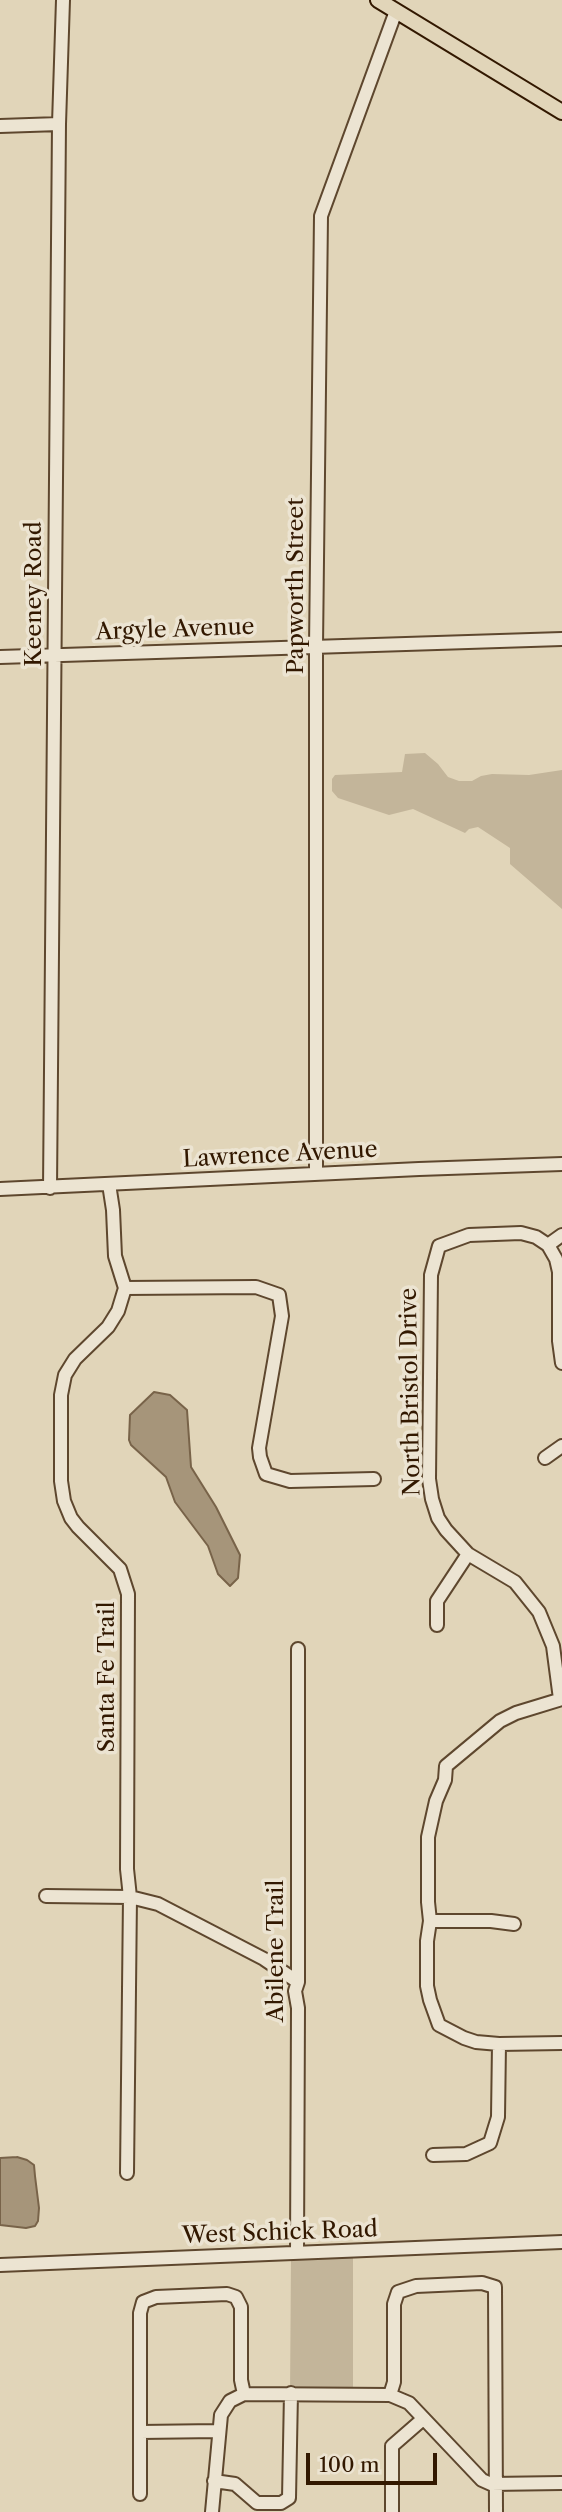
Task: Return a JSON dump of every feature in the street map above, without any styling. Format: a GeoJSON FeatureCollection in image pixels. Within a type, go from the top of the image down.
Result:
{"type":"FeatureCollection","features":[{"type":"Feature","properties":{"kind":"main road"},"geometry":{"type":"LineString","coordinates":[[378,0],[562,112]]}},
{"type":"Feature","properties":{"kind":"street","name":"Keeney Road"},"geometry":{"type":"LineString","coordinates":[[50,1188],[59,124],[63,0]]}},
{"type":"Feature","properties":{"kind":"street","name":"Papworth Street"},"geometry":{"type":"LineString","coordinates":[[316,1174],[316,646],[321,216],[396,11]]}},
{"type":"Feature","properties":{"kind":"street"},"geometry":{"type":"LineString","coordinates":[[0,126],[59,124]]}},
{"type":"Feature","properties":{"kind":"street","name":"Argyle Avenue"},"geometry":{"type":"LineString","coordinates":[[0,657],[562,639]]}},
{"type":"Feature","properties":{"kind":"street","name":"Lawrence Avenue"},"geometry":{"type":"LineString","coordinates":[[0,1189],[562,1164]]}},
{"type":"Feature","properties":{"kind":"street"},"geometry":{"type":"LineString","coordinates":[[109,1184],[115,1256],[125,1287],[256,1287],[279,1295],[282,1316],[259,1448],[266,1474],[290,1481],[374,1479]]}},
{"type":"Feature","properties":{"kind":"street","name":"North Bristol Drive"},"geometry":{"type":"LineString","coordinates":[[548,1245],[536,1237],[521,1233],[469,1235],[439,1246],[430,1275],[429,1479],[438,1518],[446,1530],[468,1554],[515,1582],[539,1612],[553,1646],[561,1699]]}},
{"type":"Feature","properties":{"kind":"street"},"geometry":{"type":"LineString","coordinates":[[562,1235],[548,1245],[556,1259],[559,1272],[559,1342],[562,1363]]}},
{"type":"Feature","properties":{"kind":"street","name":"Santa Fe Trail"},"geometry":{"type":"LineString","coordinates":[[125,1287],[113,1320],[75,1359],[65,1375],[61,1395],[61,1481],[64,1501],[71,1518],[120,1569],[128,1589],[127,1869],[130,1897],[127,2173]]}},
{"type":"Feature","properties":{"kind":"street"},"geometry":{"type":"LineString","coordinates":[[545,1458],[562,1446]]}},
{"type":"Feature","properties":{"kind":"street"},"geometry":{"type":"LineString","coordinates":[[437,1625],[437,1601],[468,1554]]}},
{"type":"Feature","properties":{"kind":"street","name":"Abilene Trail"},"geometry":{"type":"LineString","coordinates":[[297,2253],[298,2008],[295,1991],[298,1982],[298,1649]]}},
{"type":"Feature","properties":{"kind":"street"},"geometry":{"type":"LineString","coordinates":[[561,1699],[500,1721],[446,1766],[428,1838],[430,1921],[427,1986],[439,2025],[464,2038],[499,2044],[562,2043]]}},
{"type":"Feature","properties":{"kind":"street"},"geometry":{"type":"LineString","coordinates":[[46,1896],[130,1897],[158,1904],[264,1959],[298,1982]]}},
{"type":"Feature","properties":{"kind":"street"},"geometry":{"type":"LineString","coordinates":[[430,1921],[514,1924]]}},
{"type":"Feature","properties":{"kind":"street"},"geometry":{"type":"LineString","coordinates":[[433,2155],[466,2154],[490,2143],[498,2117],[499,2044]]}},
{"type":"Feature","properties":{"kind":"street","name":"West Schick Road"},"geometry":{"type":"LineString","coordinates":[[0,2265],[562,2242]]}},
{"type":"Feature","properties":{"kind":"street"},"geometry":{"type":"LineString","coordinates":[[390,2395],[394,2382],[394,2304],[398,2292],[404,2288],[482,2283],[495,2287],[496,2512]]}},
{"type":"Feature","properties":{"kind":"street"},"geometry":{"type":"LineString","coordinates":[[140,2494],[140,2313],[144,2302],[156,2297],[227,2294],[236,2297],[241,2307],[241,2380],[244,2394]]}},
{"type":"Feature","properties":{"kind":"street"},"geometry":{"type":"LineString","coordinates":[[214,2481],[235,2484],[257,2503],[281,2503],[289,2498],[290,2393]]}},
{"type":"Feature","properties":{"kind":"street"},"geometry":{"type":"LineString","coordinates":[[212,2512],[218,2431],[223,2409],[230,2401],[244,2394],[390,2395],[409,2403],[482,2480],[497,2484],[562,2483]]}},
{"type":"Feature","properties":{"kind":"street"},"geometry":{"type":"LineString","coordinates":[[392,2512],[392,2446],[423,2419]]}},
{"type":"Feature","properties":{"kind":"street"},"geometry":{"type":"LineString","coordinates":[[141,2432],[218,2431]]}},
{"type":"Feature","properties":{"kind":"shaded area"},"geometry":{"type":"Polygon","coordinates":[[[425,753],[448,777],[459,781],[472,781],[492,774],[529,775],[562,770],[562,909],[510,864],[510,848],[478,827],[465,833],[413,809],[389,815],[338,798],[332,791],[332,779],[335,775],[402,772],[405,754],[425,753]]]}},
{"type":"Feature","properties":{"kind":"shaded area"},"geometry":{"type":"Polygon","coordinates":[[[154,1392],[170,1395],[187,1410],[191,1467],[216,1507],[240,1555],[238,1578],[230,1586],[218,1574],[208,1546],[175,1502],[166,1477],[131,1445],[129,1440],[130,1415],[154,1392]]]}},
{"type":"Feature","properties":{"kind":"shaded area"},"geometry":{"type":"Polygon","coordinates":[[[17,2157],[34,2165],[38,2221],[35,2226],[26,2228],[0,2225],[0,2158],[17,2157]]]}},
{"type":"Feature","properties":{"kind":"shaded area"},"geometry":{"type":"Polygon","coordinates":[[[353,2254],[353,2397],[290,2397],[291,2257],[353,2254]]]}}]}
